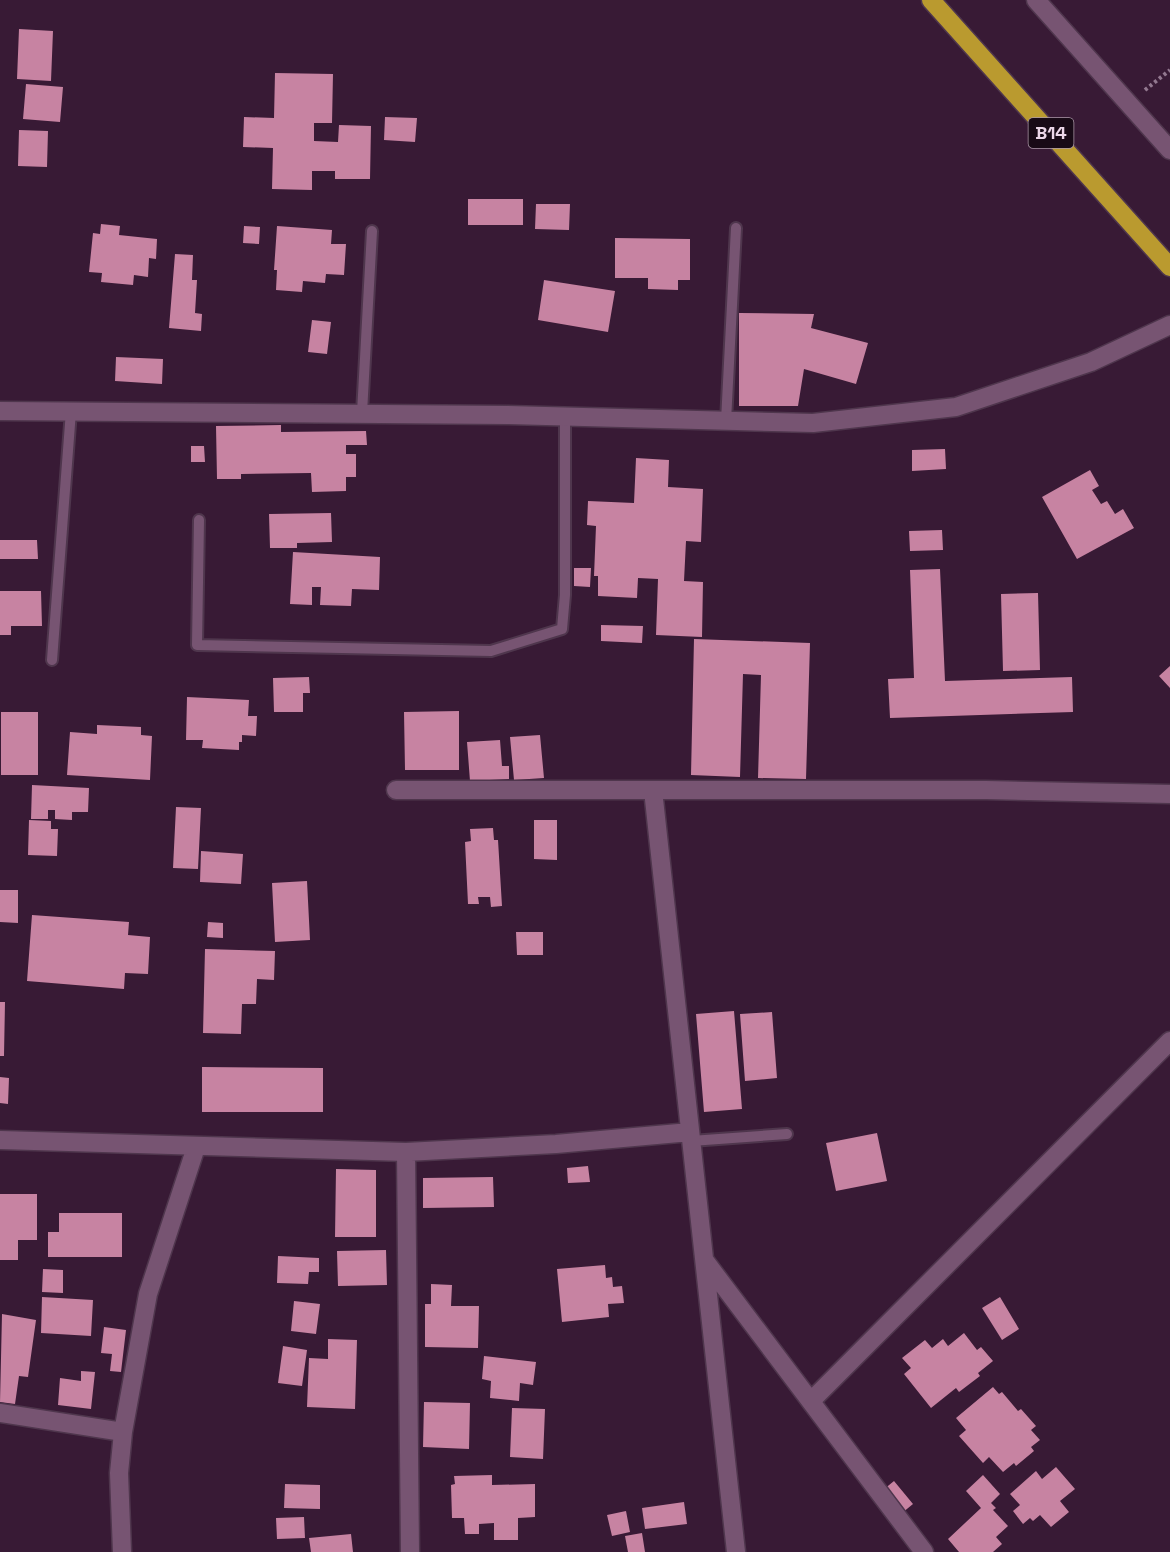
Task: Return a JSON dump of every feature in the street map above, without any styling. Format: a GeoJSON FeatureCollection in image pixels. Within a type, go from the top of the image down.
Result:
{"type":"FeatureCollection","features":[{"type":"Feature","properties":{"kind":"highway","name":"B14"},"geometry":{"type":"LineString","coordinates":[[931,0],[1170,267]]}},
{"type":"Feature","properties":{"kind":"street"},"geometry":{"type":"LineString","coordinates":[[1036,0],[1170,150]]}},
{"type":"Feature","properties":{"kind":"street"},"geometry":{"type":"LineString","coordinates":[[0,411],[565,416],[813,423],[956,407],[1091,362],[1170,325]]}},
{"type":"Feature","properties":{"kind":"street"},"geometry":{"type":"LineString","coordinates":[[396,790],[986,790],[1170,794]]}},
{"type":"Feature","properties":{"kind":"street"},"geometry":{"type":"LineString","coordinates":[[653,790],[736,1552]]}},
{"type":"Feature","properties":{"kind":"street"},"geometry":{"type":"LineString","coordinates":[[811,1401],[1170,1041]]}},
{"type":"Feature","properties":{"kind":"street"},"geometry":{"type":"LineString","coordinates":[[0,1140],[406,1152],[690,1137]]}},
{"type":"Feature","properties":{"kind":"street"},"geometry":{"type":"LineString","coordinates":[[122,1552],[119,1473],[123,1432],[148,1294],[196,1147]]}},
{"type":"Feature","properties":{"kind":"street"},"geometry":{"type":"LineString","coordinates":[[406,1152],[410,1552]]}},
{"type":"Feature","properties":{"kind":"street"},"geometry":{"type":"LineString","coordinates":[[704,1259],[924,1552]]}},
{"type":"Feature","properties":{"kind":"street"},"geometry":{"type":"LineString","coordinates":[[0,1413],[123,1432]]}},
{"type":"Feature","properties":{"kind":"lane"},"geometry":{"type":"LineString","coordinates":[[726,421],[736,228]]}},
{"type":"Feature","properties":{"kind":"lane"},"geometry":{"type":"LineString","coordinates":[[362,414],[372,231]]}},
{"type":"Feature","properties":{"kind":"lane"},"geometry":{"type":"LineString","coordinates":[[52,660],[71,411]]}},
{"type":"Feature","properties":{"kind":"lane"},"geometry":{"type":"LineString","coordinates":[[199,520],[197,645],[491,651],[562,629],[565,595],[565,416]]}},
{"type":"Feature","properties":{"kind":"lane"},"geometry":{"type":"LineString","coordinates":[[690,1137],[787,1134]]}},
{"type":"Feature","properties":{"kind":"path"},"geometry":{"type":"LineString","coordinates":[[1129,103],[1170,70]]}},
{"type":"Feature","properties":{"kind":"building"},"geometry":{"type":"Polygon","coordinates":[[[19,29],[53,31],[51,81],[17,79],[19,29]]]}},
{"type":"Feature","properties":{"kind":"building"},"geometry":{"type":"Polygon","coordinates":[[[275,73],[333,74],[332,123],[314,123],[314,141],[338,142],[339,125],[371,126],[370,179],[335,179],[335,171],[312,171],[312,190],[272,189],[273,148],[243,147],[244,117],[274,118],[275,73]]]}},
{"type":"Feature","properties":{"kind":"building"},"geometry":{"type":"Polygon","coordinates":[[[26,84],[63,87],[60,122],[23,119],[26,84]]]}},
{"type":"Feature","properties":{"kind":"building"},"geometry":{"type":"Polygon","coordinates":[[[385,117],[417,118],[415,142],[384,140],[385,117]]]}},
{"type":"Feature","properties":{"kind":"building"},"geometry":{"type":"Polygon","coordinates":[[[19,130],[48,131],[47,167],[18,166],[19,130]]]}},
{"type":"Feature","properties":{"kind":"building"},"geometry":{"type":"Polygon","coordinates":[[[468,199],[523,199],[523,225],[468,225],[468,199]]]}},
{"type":"Feature","properties":{"kind":"building"},"geometry":{"type":"Polygon","coordinates":[[[536,204],[570,204],[569,230],[535,229],[536,204]]]}},
{"type":"Feature","properties":{"kind":"building"},"geometry":{"type":"Polygon","coordinates":[[[101,224],[120,226],[119,235],[157,239],[156,259],[149,258],[148,277],[134,275],[133,285],[101,282],[102,273],[89,272],[93,233],[100,234],[101,224]]]}},
{"type":"Feature","properties":{"kind":"building"},"geometry":{"type":"Polygon","coordinates":[[[244,226],[260,227],[259,244],[243,243],[244,226]]]}},
{"type":"Feature","properties":{"kind":"building"},"geometry":{"type":"Polygon","coordinates":[[[277,226],[332,230],[331,244],[346,244],[344,275],[326,274],[325,283],[303,281],[302,292],[276,290],[277,270],[274,270],[277,226]]]}},
{"type":"Feature","properties":{"kind":"building"},"geometry":{"type":"Polygon","coordinates":[[[615,238],[690,239],[690,280],[678,280],[678,290],[648,289],[648,278],[615,278],[615,238]]]}},
{"type":"Feature","properties":{"kind":"building"},"geometry":{"type":"Polygon","coordinates":[[[175,254],[193,255],[192,280],[197,280],[195,313],[202,314],[201,331],[169,328],[175,254]]]}},
{"type":"Feature","properties":{"kind":"building"},"geometry":{"type":"Polygon","coordinates":[[[544,280],[615,291],[608,332],[538,320],[544,280]]]}},
{"type":"Feature","properties":{"kind":"building"},"geometry":{"type":"Polygon","coordinates":[[[739,313],[814,314],[811,328],[868,343],[856,384],[804,369],[798,406],[739,406],[739,313]]]}},
{"type":"Feature","properties":{"kind":"building"},"geometry":{"type":"Polygon","coordinates":[[[312,320],[331,322],[327,354],[308,352],[312,320]]]}},
{"type":"Feature","properties":{"kind":"building"},"geometry":{"type":"Polygon","coordinates":[[[116,357],[163,359],[162,384],[115,381],[116,357]]]}},
{"type":"Feature","properties":{"kind":"building"},"geometry":{"type":"Polygon","coordinates":[[[281,425],[281,432],[366,431],[367,445],[346,445],[346,454],[356,454],[356,477],[346,477],[346,491],[312,492],[311,473],[241,474],[241,479],[217,479],[216,426],[281,425]]]}},
{"type":"Feature","properties":{"kind":"building"},"geometry":{"type":"Polygon","coordinates":[[[191,446],[204,446],[205,462],[191,462],[191,446]]]}},
{"type":"Feature","properties":{"kind":"building"},"geometry":{"type":"Polygon","coordinates":[[[945,449],[946,469],[912,471],[912,450],[945,449]]]}},
{"type":"Feature","properties":{"kind":"building"},"geometry":{"type":"Polygon","coordinates":[[[636,458],[669,460],[668,487],[703,489],[701,542],[686,541],[684,581],[703,582],[702,637],[656,635],[658,579],[638,578],[637,598],[598,596],[598,576],[594,576],[596,526],[587,525],[588,501],[634,503],[636,458]]]}},
{"type":"Feature","properties":{"kind":"building"},"geometry":{"type":"Polygon","coordinates":[[[1090,470],[1099,486],[1092,490],[1101,504],[1107,501],[1115,514],[1123,509],[1134,528],[1077,559],[1042,497],[1090,470]]]}},
{"type":"Feature","properties":{"kind":"building"},"geometry":{"type":"Polygon","coordinates":[[[331,513],[332,542],[297,543],[297,548],[270,548],[269,514],[331,513]]]}},
{"type":"Feature","properties":{"kind":"building"},"geometry":{"type":"Polygon","coordinates":[[[942,530],[943,550],[910,551],[909,531],[942,530]]]}},
{"type":"Feature","properties":{"kind":"building"},"geometry":{"type":"Polygon","coordinates":[[[0,540],[37,540],[38,559],[0,559],[0,540]]]}},
{"type":"Feature","properties":{"kind":"building"},"geometry":{"type":"Polygon","coordinates":[[[293,552],[380,557],[379,590],[352,589],[351,606],[320,605],[321,587],[312,587],[312,605],[290,604],[293,552]]]}},
{"type":"Feature","properties":{"kind":"building"},"geometry":{"type":"Polygon","coordinates":[[[574,568],[591,568],[590,587],[574,586],[574,568]]]}},
{"type":"Feature","properties":{"kind":"building"},"geometry":{"type":"Polygon","coordinates":[[[940,569],[945,681],[1072,677],[1073,712],[890,718],[888,679],[914,678],[910,570],[940,569]]]}},
{"type":"Feature","properties":{"kind":"building"},"geometry":{"type":"Polygon","coordinates":[[[0,591],[41,591],[42,626],[11,626],[11,635],[0,635],[0,591]]]}},
{"type":"Feature","properties":{"kind":"building"},"geometry":{"type":"Polygon","coordinates":[[[1038,593],[1040,670],[1003,671],[1001,594],[1038,593]]]}},
{"type":"Feature","properties":{"kind":"building"},"geometry":{"type":"Polygon","coordinates":[[[601,625],[643,626],[642,643],[601,641],[601,625]]]}},
{"type":"Feature","properties":{"kind":"building"},"geometry":{"type":"Polygon","coordinates":[[[694,639],[810,643],[806,779],[758,778],[761,675],[743,674],[740,777],[691,775],[694,639]]]}},
{"type":"Feature","properties":{"kind":"building"},"geometry":{"type":"Polygon","coordinates":[[[1170,666],[1170,688],[1159,676],[1170,666]]]}},
{"type":"Feature","properties":{"kind":"building"},"geometry":{"type":"Polygon","coordinates":[[[309,677],[310,693],[303,693],[303,712],[274,712],[273,678],[309,677]]]}},
{"type":"Feature","properties":{"kind":"building"},"geometry":{"type":"Polygon","coordinates":[[[187,697],[249,700],[248,716],[257,716],[256,736],[242,735],[239,750],[202,748],[203,740],[186,740],[187,697]]]}},
{"type":"Feature","properties":{"kind":"building"},"geometry":{"type":"Polygon","coordinates":[[[459,711],[459,770],[405,770],[404,712],[459,711]]]}},
{"type":"Feature","properties":{"kind":"building"},"geometry":{"type":"Polygon","coordinates":[[[1,712],[38,712],[38,775],[1,775],[1,712]]]}},
{"type":"Feature","properties":{"kind":"building"},"geometry":{"type":"Polygon","coordinates":[[[97,725],[141,727],[141,735],[152,736],[150,780],[67,775],[70,732],[97,734],[97,725]]]}},
{"type":"Feature","properties":{"kind":"building"},"geometry":{"type":"Polygon","coordinates":[[[540,735],[544,778],[514,780],[510,737],[540,735]]]}},
{"type":"Feature","properties":{"kind":"building"},"geometry":{"type":"Polygon","coordinates":[[[500,740],[502,766],[509,766],[509,779],[470,781],[467,742],[500,740]]]}},
{"type":"Feature","properties":{"kind":"building"},"geometry":{"type":"Polygon","coordinates":[[[32,785],[89,788],[88,812],[72,812],[72,820],[55,819],[55,810],[48,810],[48,819],[31,819],[32,785]]]}},
{"type":"Feature","properties":{"kind":"building"},"geometry":{"type":"Polygon","coordinates":[[[176,807],[201,808],[198,869],[173,868],[176,807]]]}},
{"type":"Feature","properties":{"kind":"building"},"geometry":{"type":"Polygon","coordinates":[[[29,820],[51,821],[51,829],[58,829],[57,856],[28,855],[29,820]]]}},
{"type":"Feature","properties":{"kind":"building"},"geometry":{"type":"Polygon","coordinates":[[[534,820],[557,820],[557,860],[534,859],[534,820]]]}},
{"type":"Feature","properties":{"kind":"building"},"geometry":{"type":"Polygon","coordinates":[[[493,828],[494,840],[498,840],[502,906],[491,907],[490,897],[478,897],[479,904],[468,904],[465,842],[471,841],[470,829],[493,828]]]}},
{"type":"Feature","properties":{"kind":"building"},"geometry":{"type":"Polygon","coordinates":[[[201,851],[243,854],[241,884],[200,882],[201,851]]]}},
{"type":"Feature","properties":{"kind":"building"},"geometry":{"type":"Polygon","coordinates":[[[307,881],[310,940],[275,942],[272,883],[307,881]]]}},
{"type":"Feature","properties":{"kind":"building"},"geometry":{"type":"Polygon","coordinates":[[[0,890],[18,890],[18,923],[0,922],[0,890]]]}},
{"type":"Feature","properties":{"kind":"building"},"geometry":{"type":"Polygon","coordinates":[[[32,915],[129,922],[128,935],[150,937],[148,974],[125,973],[124,989],[27,981],[32,915]]]}},
{"type":"Feature","properties":{"kind":"building"},"geometry":{"type":"Polygon","coordinates":[[[208,922],[223,923],[223,938],[207,937],[208,922]]]}},
{"type":"Feature","properties":{"kind":"building"},"geometry":{"type":"Polygon","coordinates":[[[516,932],[543,932],[543,955],[517,955],[516,932]]]}},
{"type":"Feature","properties":{"kind":"building"},"geometry":{"type":"Polygon","coordinates":[[[205,949],[275,951],[274,980],[257,979],[256,1004],[242,1004],[241,1034],[203,1033],[205,949]]]}},
{"type":"Feature","properties":{"kind":"building"},"geometry":{"type":"Polygon","coordinates":[[[0,1002],[5,1002],[4,1056],[0,1056],[0,1002]]]}},
{"type":"Feature","properties":{"kind":"building"},"geometry":{"type":"Polygon","coordinates":[[[734,1011],[742,1109],[704,1112],[696,1014],[734,1011]]]}},
{"type":"Feature","properties":{"kind":"building"},"geometry":{"type":"Polygon","coordinates":[[[772,1012],[777,1078],[745,1081],[740,1014],[772,1012]]]}},
{"type":"Feature","properties":{"kind":"building"},"geometry":{"type":"Polygon","coordinates":[[[202,1067],[323,1068],[323,1112],[202,1112],[202,1067]]]}},
{"type":"Feature","properties":{"kind":"building"},"geometry":{"type":"Polygon","coordinates":[[[0,1077],[9,1078],[8,1104],[0,1103],[0,1077]]]}},
{"type":"Feature","properties":{"kind":"building"},"geometry":{"type":"Polygon","coordinates":[[[877,1133],[887,1181],[836,1191],[826,1143],[877,1133]]]}},
{"type":"Feature","properties":{"kind":"building"},"geometry":{"type":"Polygon","coordinates":[[[588,1166],[590,1182],[568,1183],[567,1168],[588,1166]]]}},
{"type":"Feature","properties":{"kind":"building"},"geometry":{"type":"Polygon","coordinates":[[[336,1169],[376,1170],[376,1237],[335,1237],[336,1169]]]}},
{"type":"Feature","properties":{"kind":"building"},"geometry":{"type":"Polygon","coordinates":[[[493,1177],[494,1207],[423,1208],[423,1178],[493,1177]]]}},
{"type":"Feature","properties":{"kind":"building"},"geometry":{"type":"Polygon","coordinates":[[[0,1194],[37,1194],[37,1240],[18,1240],[18,1260],[0,1260],[0,1194]]]}},
{"type":"Feature","properties":{"kind":"building"},"geometry":{"type":"Polygon","coordinates":[[[59,1213],[122,1213],[122,1257],[48,1257],[48,1232],[59,1232],[59,1213]]]}},
{"type":"Feature","properties":{"kind":"building"},"geometry":{"type":"Polygon","coordinates":[[[386,1250],[387,1285],[338,1286],[337,1251],[386,1250]]]}},
{"type":"Feature","properties":{"kind":"building"},"geometry":{"type":"Polygon","coordinates":[[[278,1256],[319,1258],[319,1272],[309,1272],[308,1284],[277,1283],[278,1256]]]}},
{"type":"Feature","properties":{"kind":"building"},"geometry":{"type":"Polygon","coordinates":[[[605,1265],[606,1278],[612,1277],[613,1287],[622,1286],[624,1303],[608,1304],[609,1317],[562,1322],[557,1269],[605,1265]]]}},
{"type":"Feature","properties":{"kind":"building"},"geometry":{"type":"Polygon","coordinates":[[[43,1269],[63,1270],[63,1293],[42,1292],[43,1269]]]}},
{"type":"Feature","properties":{"kind":"building"},"geometry":{"type":"Polygon","coordinates":[[[431,1284],[452,1285],[451,1306],[479,1306],[478,1348],[425,1347],[425,1304],[431,1304],[431,1284]]]}},
{"type":"Feature","properties":{"kind":"building"},"geometry":{"type":"Polygon","coordinates":[[[42,1297],[93,1300],[91,1336],[41,1333],[42,1297]]]}},
{"type":"Feature","properties":{"kind":"building"},"geometry":{"type":"Polygon","coordinates":[[[1000,1297],[1019,1329],[1002,1340],[982,1308],[1000,1297]]]}},
{"type":"Feature","properties":{"kind":"building"},"geometry":{"type":"Polygon","coordinates":[[[294,1301],[320,1304],[316,1334],[291,1331],[294,1301]]]}},
{"type":"Feature","properties":{"kind":"building"},"geometry":{"type":"Polygon","coordinates":[[[2,1314],[36,1320],[28,1377],[19,1376],[15,1404],[0,1402],[2,1314]]]}},
{"type":"Feature","properties":{"kind":"building"},"geometry":{"type":"Polygon","coordinates":[[[104,1327],[126,1330],[121,1372],[110,1371],[112,1354],[101,1353],[104,1327]]]}},
{"type":"Feature","properties":{"kind":"building"},"geometry":{"type":"Polygon","coordinates":[[[964,1333],[977,1350],[981,1347],[993,1361],[978,1373],[980,1376],[959,1392],[956,1388],[931,1408],[904,1374],[911,1368],[902,1358],[925,1340],[932,1348],[943,1339],[948,1346],[964,1333]]]}},
{"type":"Feature","properties":{"kind":"building"},"geometry":{"type":"Polygon","coordinates":[[[328,1339],[357,1340],[355,1409],[307,1407],[309,1358],[328,1359],[328,1339]]]}},
{"type":"Feature","properties":{"kind":"building"},"geometry":{"type":"Polygon","coordinates":[[[283,1346],[307,1350],[302,1386],[278,1383],[283,1346]]]}},
{"type":"Feature","properties":{"kind":"building"},"geometry":{"type":"Polygon","coordinates":[[[484,1356],[536,1362],[533,1385],[520,1383],[519,1401],[490,1398],[491,1381],[482,1379],[484,1356]]]}},
{"type":"Feature","properties":{"kind":"building"},"geometry":{"type":"Polygon","coordinates":[[[81,1371],[95,1372],[91,1409],[58,1405],[60,1378],[81,1381],[81,1371]]]}},
{"type":"Feature","properties":{"kind":"building"},"geometry":{"type":"Polygon","coordinates":[[[993,1387],[999,1394],[1002,1392],[1018,1411],[1021,1409],[1036,1426],[1031,1430],[1040,1440],[1031,1447],[1034,1451],[1016,1466],[1014,1463],[1003,1472],[989,1457],[983,1463],[959,1436],[966,1430],[956,1418],[993,1387]]]}},
{"type":"Feature","properties":{"kind":"building"},"geometry":{"type":"Polygon","coordinates":[[[424,1402],[470,1403],[469,1449],[423,1447],[424,1402]]]}},
{"type":"Feature","properties":{"kind":"building"},"geometry":{"type":"Polygon","coordinates":[[[512,1408],[545,1409],[543,1459],[510,1457],[512,1408]]]}},
{"type":"Feature","properties":{"kind":"building"},"geometry":{"type":"Polygon","coordinates":[[[1056,1467],[1075,1489],[1060,1501],[1069,1512],[1051,1527],[1040,1515],[1033,1521],[1030,1518],[1023,1524],[1013,1511],[1020,1505],[1010,1494],[1036,1471],[1042,1479],[1056,1467]]]}},
{"type":"Feature","properties":{"kind":"building"},"geometry":{"type":"Polygon","coordinates":[[[492,1475],[492,1485],[535,1484],[535,1517],[518,1518],[518,1540],[494,1540],[494,1523],[479,1524],[479,1534],[465,1534],[464,1518],[452,1518],[451,1485],[455,1484],[454,1476],[492,1475]]]}},
{"type":"Feature","properties":{"kind":"building"},"geometry":{"type":"Polygon","coordinates":[[[983,1475],[1000,1494],[991,1503],[996,1508],[993,1510],[1008,1526],[996,1537],[1002,1544],[993,1552],[959,1552],[948,1539],[981,1508],[966,1491],[983,1475]]]}},
{"type":"Feature","properties":{"kind":"building"},"geometry":{"type":"Polygon","coordinates":[[[894,1481],[913,1504],[902,1513],[883,1490],[894,1481]]]}},
{"type":"Feature","properties":{"kind":"building"},"geometry":{"type":"Polygon","coordinates":[[[285,1484],[320,1485],[320,1509],[284,1508],[285,1484]]]}},
{"type":"Feature","properties":{"kind":"building"},"geometry":{"type":"Polygon","coordinates":[[[684,1502],[687,1524],[645,1529],[642,1508],[684,1502]]]}},
{"type":"Feature","properties":{"kind":"building"},"geometry":{"type":"Polygon","coordinates":[[[626,1511],[630,1532],[612,1536],[607,1515],[626,1511]]]}},
{"type":"Feature","properties":{"kind":"building"},"geometry":{"type":"Polygon","coordinates":[[[304,1517],[305,1538],[277,1539],[276,1518],[304,1517]]]}},
{"type":"Feature","properties":{"kind":"building"},"geometry":{"type":"Polygon","coordinates":[[[642,1533],[645,1552],[628,1552],[625,1536],[642,1533]]]}},
{"type":"Feature","properties":{"kind":"building"},"geometry":{"type":"Polygon","coordinates":[[[351,1534],[353,1552],[311,1552],[309,1538],[351,1534]]]}}]}
